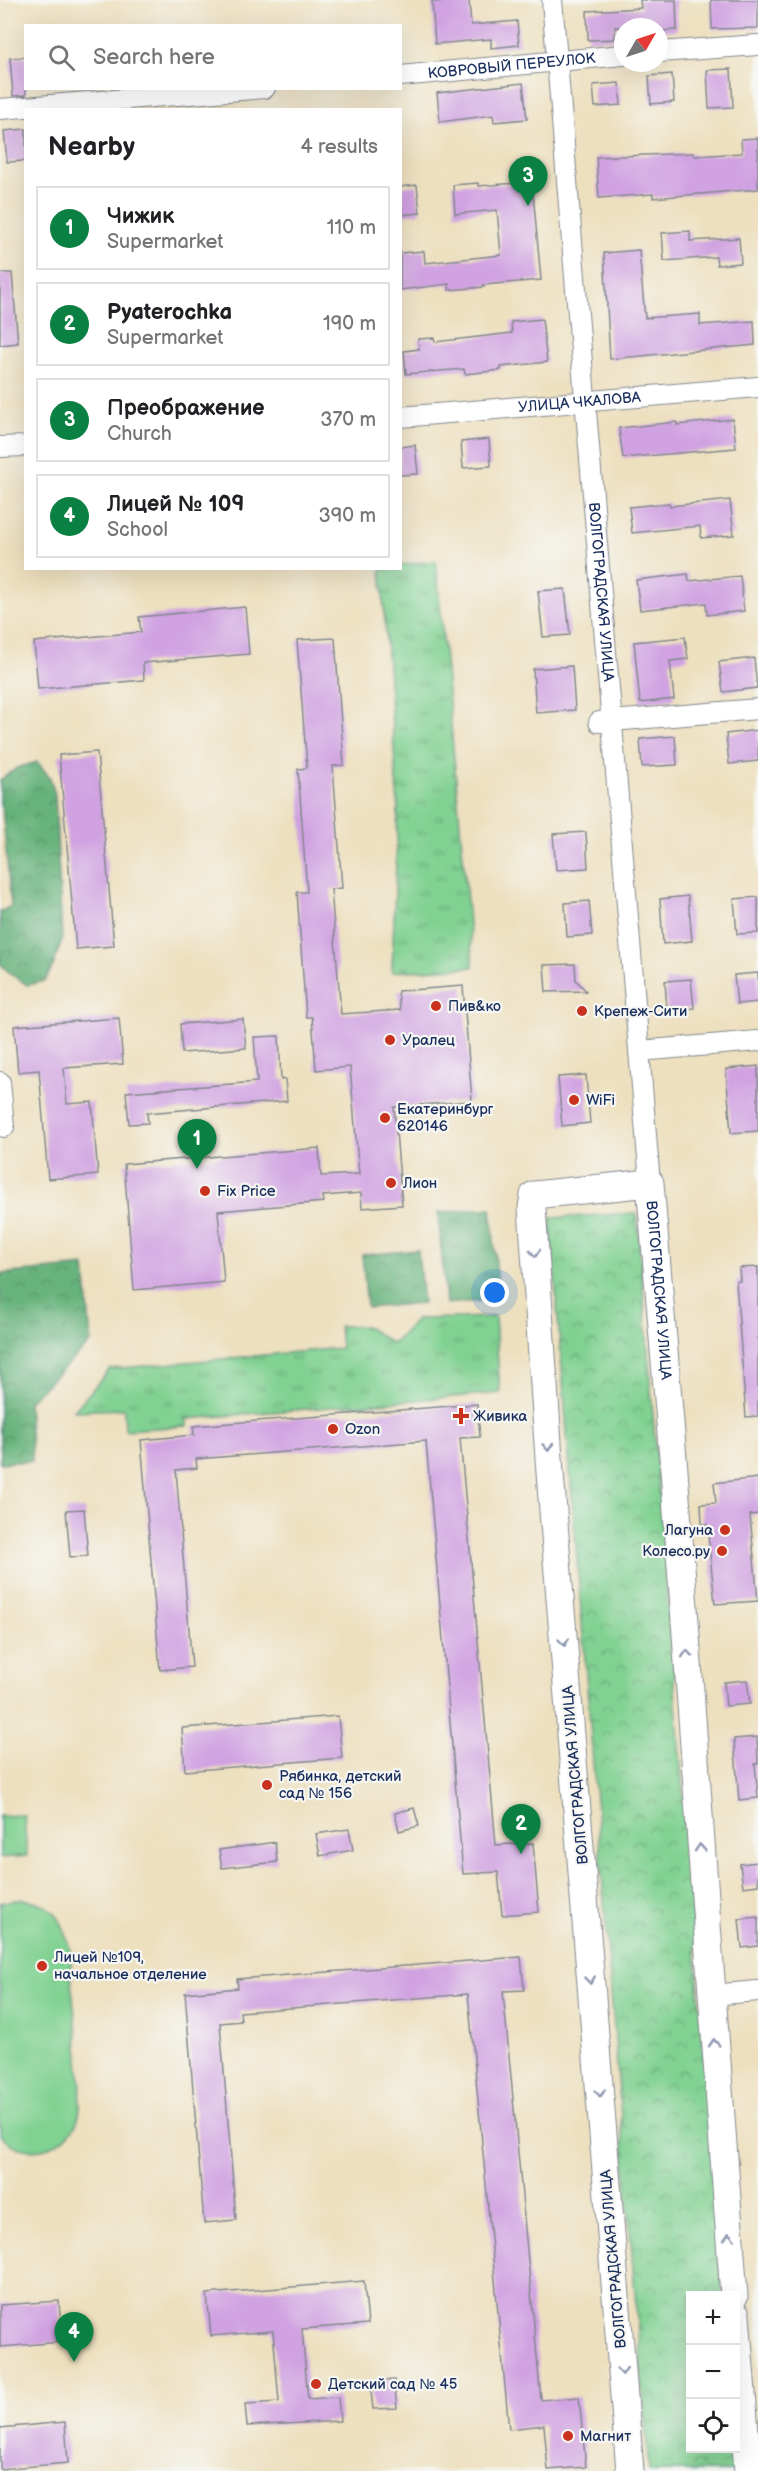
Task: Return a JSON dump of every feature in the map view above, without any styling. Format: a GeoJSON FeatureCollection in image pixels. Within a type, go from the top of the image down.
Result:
{"type":"FeatureCollection","features":[{"type":"Feature","properties":{"kind":"street","name":"ВОЛГОГРАДСКАЯ УЛИЦА"},"geometry":{"type":"LineString","coordinates":[[552,0],[584,402],[606,722],[639,1050],[675,1482],[734,2291]]}},
{"type":"Feature","properties":{"kind":"street"},"geometry":{"type":"LineString","coordinates":[[668,51],[758,45]]}},
{"type":"Feature","properties":{"kind":"street","name":"КОВРОВЫЙ ПЕРЕУЛОК"},"geometry":{"type":"LineString","coordinates":[[402,76],[614,56]]}},
{"type":"Feature","properties":{"kind":"street"},"geometry":{"type":"LineString","coordinates":[[24,108],[241,90]]}},
{"type":"Feature","properties":{"kind":"street"},"geometry":{"type":"LineString","coordinates":[[0,110],[24,108]]}},
{"type":"Feature","properties":{"kind":"street","name":"УЛИЦА ЧКАЛОВА"},"geometry":{"type":"LineString","coordinates":[[402,417],[758,387]]}},
{"type":"Feature","properties":{"kind":"street"},"geometry":{"type":"LineString","coordinates":[[0,447],[24,446]]}},
{"type":"Feature","properties":{"kind":"street"},"geometry":{"type":"LineString","coordinates":[[606,722],[758,709]]}},
{"type":"Feature","properties":{"kind":"street"},"geometry":{"type":"LineString","coordinates":[[639,1050],[758,1041]]}},
{"type":"Feature","properties":{"kind":"street"},"geometry":{"type":"LineString","coordinates":[[0,1082],[4,1127]]}},
{"type":"Feature","properties":{"kind":"street","name":"ВОЛГОГРАДСКАЯ УЛИЦА"},"geometry":{"type":"LineString","coordinates":[[630,2471],[550,1464],[532,1208],[534,1195],[650,1183]]}},
{"type":"Feature","properties":{"kind":"street"},"geometry":{"type":"LineString","coordinates":[[711,1995],[758,1991]]}},
{"type":"Feature","properties":{"kind":"street"},"geometry":{"type":"LineString","coordinates":[[738,2345],[748,2471]]}},
{"type":"Feature","properties":{"kind":"green space"},"geometry":{"type":"Polygon","coordinates":[[[436,561],[473,967],[392,972],[398,806],[381,570],[402,570],[402,565],[436,561]]]}},
{"type":"Feature","properties":{"kind":"green space"},"geometry":{"type":"Polygon","coordinates":[[[37,762],[50,777],[55,795],[62,939],[54,964],[45,981],[27,985],[0,964],[0,912],[11,906],[0,805],[0,780],[17,768],[37,762]]]}},
{"type":"Feature","properties":{"kind":"green space"},"geometry":{"type":"Polygon","coordinates":[[[491,1208],[499,1299],[446,1304],[438,1213],[491,1208]]]}},
{"type":"Feature","properties":{"kind":"green space"},"geometry":{"type":"Polygon","coordinates":[[[637,1213],[723,2291],[686,2291],[686,2453],[735,2453],[737,2471],[649,2471],[550,1218],[637,1213]]]}},
{"type":"Feature","properties":{"kind":"green space"},"geometry":{"type":"Polygon","coordinates":[[[418,1250],[423,1303],[367,1308],[362,1255],[418,1250]]]}},
{"type":"Feature","properties":{"kind":"green space"},"geometry":{"type":"Polygon","coordinates":[[[85,1266],[91,1342],[28,1402],[32,1461],[0,1463],[0,1274],[85,1266]]]}},
{"type":"Feature","properties":{"kind":"green space"},"geometry":{"type":"Polygon","coordinates":[[[495,1317],[500,1393],[187,1419],[187,1426],[125,1430],[124,1409],[74,1411],[110,1369],[341,1348],[339,1326],[365,1326],[393,1344],[417,1319],[495,1317]]]}},
{"type":"Feature","properties":{"kind":"green space"},"geometry":{"type":"Polygon","coordinates":[[[24,1815],[27,1856],[0,1858],[0,1816],[24,1815]]]}},
{"type":"Feature","properties":{"kind":"green space"},"geometry":{"type":"Polygon","coordinates":[[[22,1899],[37,1902],[50,1909],[59,1919],[66,1935],[71,1958],[81,2092],[78,2119],[72,2130],[54,2145],[31,2150],[9,2143],[0,2135],[0,1903],[22,1899]]]}},
{"type":"Feature","properties":{"kind":"building"},"geometry":{"type":"Polygon","coordinates":[[[469,0],[471,25],[517,21],[519,45],[491,48],[491,39],[435,44],[432,2],[469,0]]]}},
{"type":"Feature","properties":{"kind":"building"},"geometry":{"type":"Polygon","coordinates":[[[640,0],[676,0],[677,30],[668,30],[668,18],[614,18],[614,39],[588,40],[587,11],[641,8],[640,0]]]}},
{"type":"Feature","properties":{"kind":"building"},"geometry":{"type":"Polygon","coordinates":[[[711,0],[758,0],[758,28],[712,29],[711,0]]]}},
{"type":"Feature","properties":{"kind":"building"},"geometry":{"type":"Polygon","coordinates":[[[24,57],[26,95],[13,96],[10,58],[24,57]]]}},
{"type":"Feature","properties":{"kind":"building"},"geometry":{"type":"Polygon","coordinates":[[[731,69],[733,107],[709,108],[707,70],[731,69]]]}},
{"type":"Feature","properties":{"kind":"building"},"geometry":{"type":"Polygon","coordinates":[[[672,74],[674,102],[651,104],[649,76],[672,74]]]}},
{"type":"Feature","properties":{"kind":"building"},"geometry":{"type":"Polygon","coordinates":[[[523,83],[527,119],[494,122],[493,115],[440,122],[437,93],[523,83]]]}},
{"type":"Feature","properties":{"kind":"building"},"geometry":{"type":"Polygon","coordinates":[[[619,83],[621,105],[595,107],[593,85],[619,83]]]}},
{"type":"Feature","properties":{"kind":"building"},"geometry":{"type":"Polygon","coordinates":[[[24,129],[24,161],[7,162],[4,131],[24,129]]]}},
{"type":"Feature","properties":{"kind":"building"},"geometry":{"type":"Polygon","coordinates":[[[758,138],[758,189],[653,198],[653,194],[599,198],[596,157],[742,153],[741,139],[758,138]]]}},
{"type":"Feature","properties":{"kind":"building"},"geometry":{"type":"Polygon","coordinates":[[[532,182],[541,280],[449,290],[449,284],[402,290],[402,253],[424,251],[425,263],[501,255],[497,210],[455,214],[453,185],[478,183],[478,186],[532,182]]]}},
{"type":"Feature","properties":{"kind":"building"},"geometry":{"type":"Polygon","coordinates":[[[417,185],[420,213],[402,215],[402,187],[417,185]]]}},
{"type":"Feature","properties":{"kind":"building"},"geometry":{"type":"Polygon","coordinates":[[[690,231],[690,241],[739,238],[741,263],[717,265],[716,257],[664,261],[662,233],[690,231]]]}},
{"type":"Feature","properties":{"kind":"building"},"geometry":{"type":"Polygon","coordinates":[[[639,250],[645,318],[700,314],[700,325],[754,321],[755,345],[610,359],[604,253],[639,250]]]}},
{"type":"Feature","properties":{"kind":"building"},"geometry":{"type":"Polygon","coordinates":[[[0,273],[12,273],[18,343],[0,345],[0,273]]]}},
{"type":"Feature","properties":{"kind":"building"},"geometry":{"type":"Polygon","coordinates":[[[542,319],[547,362],[465,374],[464,369],[406,374],[404,351],[419,349],[418,339],[434,338],[435,342],[512,333],[511,322],[542,319]]]}},
{"type":"Feature","properties":{"kind":"building"},"geometry":{"type":"Polygon","coordinates":[[[733,419],[736,448],[623,458],[619,428],[733,419]]]}},
{"type":"Feature","properties":{"kind":"building"},"geometry":{"type":"Polygon","coordinates":[[[489,439],[491,466],[463,468],[461,442],[489,439]]]}},
{"type":"Feature","properties":{"kind":"building"},"geometry":{"type":"Polygon","coordinates":[[[415,445],[418,474],[402,475],[402,447],[415,445]]]}},
{"type":"Feature","properties":{"kind":"building"},"geometry":{"type":"Polygon","coordinates":[[[730,500],[734,535],[701,538],[700,526],[632,533],[629,507],[669,503],[670,506],[730,500]]]}},
{"type":"Feature","properties":{"kind":"building"},"geometry":{"type":"Polygon","coordinates":[[[688,574],[689,581],[740,576],[744,611],[707,615],[706,603],[640,610],[636,580],[688,574]]]}},
{"type":"Feature","properties":{"kind":"building"},"geometry":{"type":"Polygon","coordinates":[[[565,589],[570,635],[543,637],[538,591],[565,589]]]}},
{"type":"Feature","properties":{"kind":"building"},"geometry":{"type":"Polygon","coordinates":[[[245,607],[249,654],[143,663],[144,680],[38,689],[34,642],[141,632],[139,617],[245,607]]]}},
{"type":"Feature","properties":{"kind":"building"},"geometry":{"type":"Polygon","coordinates":[[[685,637],[688,659],[670,661],[674,699],[640,703],[634,642],[685,637]]]}},
{"type":"Feature","properties":{"kind":"building"},"geometry":{"type":"Polygon","coordinates":[[[335,638],[344,765],[333,766],[342,888],[331,889],[341,1014],[400,1010],[398,991],[463,986],[472,1101],[394,1107],[402,1205],[362,1208],[361,1193],[323,1196],[324,1202],[218,1211],[224,1282],[134,1290],[124,1164],[319,1148],[321,1176],[359,1174],[350,1067],[316,1070],[312,1017],[306,1017],[297,892],[307,892],[298,769],[307,768],[297,640],[335,638]]]}},
{"type":"Feature","properties":{"kind":"building"},"geometry":{"type":"Polygon","coordinates":[[[754,658],[757,688],[723,692],[719,662],[754,658]]]}},
{"type":"Feature","properties":{"kind":"building"},"geometry":{"type":"Polygon","coordinates":[[[572,666],[575,710],[536,713],[533,669],[572,666]]]}},
{"type":"Feature","properties":{"kind":"building"},"geometry":{"type":"Polygon","coordinates":[[[758,730],[758,761],[729,764],[726,734],[758,730]]]}},
{"type":"Feature","properties":{"kind":"building"},"geometry":{"type":"Polygon","coordinates":[[[675,736],[677,765],[642,767],[640,739],[675,736]]]}},
{"type":"Feature","properties":{"kind":"building"},"geometry":{"type":"Polygon","coordinates":[[[97,752],[114,946],[76,949],[59,755],[97,752]]]}},
{"type":"Feature","properties":{"kind":"building"},"geometry":{"type":"Polygon","coordinates":[[[586,832],[588,868],[556,870],[553,834],[586,832]]]}},
{"type":"Feature","properties":{"kind":"building"},"geometry":{"type":"Polygon","coordinates":[[[688,896],[692,941],[663,944],[660,899],[688,896]]]}},
{"type":"Feature","properties":{"kind":"building"},"geometry":{"type":"Polygon","coordinates":[[[758,897],[758,933],[737,934],[734,899],[758,897]]]}},
{"type":"Feature","properties":{"kind":"building"},"geometry":{"type":"Polygon","coordinates":[[[589,901],[592,935],[567,937],[565,903],[589,901]]]}},
{"type":"Feature","properties":{"kind":"building"},"geometry":{"type":"Polygon","coordinates":[[[575,964],[576,980],[586,991],[546,992],[544,965],[575,964]]]}},
{"type":"Feature","properties":{"kind":"building"},"geometry":{"type":"Polygon","coordinates":[[[758,973],[758,1002],[737,1004],[734,975],[758,973]]]}},
{"type":"Feature","properties":{"kind":"building"},"geometry":{"type":"Polygon","coordinates":[[[691,979],[694,1008],[667,1011],[665,981],[691,979]]]}},
{"type":"Feature","properties":{"kind":"building"},"geometry":{"type":"Polygon","coordinates":[[[119,1018],[123,1064],[64,1068],[67,1104],[92,1102],[98,1175],[48,1179],[39,1070],[18,1072],[14,1026],[119,1018]]]}},
{"type":"Feature","properties":{"kind":"building"},"geometry":{"type":"Polygon","coordinates":[[[243,1019],[246,1048],[182,1053],[180,1024],[243,1019]]]}},
{"type":"Feature","properties":{"kind":"building"},"geometry":{"type":"Polygon","coordinates":[[[279,1036],[281,1080],[285,1079],[287,1101],[147,1113],[148,1123],[129,1124],[126,1092],[257,1082],[254,1037],[279,1036]]]}},
{"type":"Feature","properties":{"kind":"building"},"geometry":{"type":"Polygon","coordinates":[[[758,1066],[758,1131],[731,1133],[726,1069],[758,1066]]]}},
{"type":"Feature","properties":{"kind":"building","name":"WiFi"},"geometry":{"type":"Polygon","coordinates":[[[586,1075],[590,1123],[562,1126],[558,1077],[586,1075]]]}},
{"type":"Feature","properties":{"kind":"building"},"geometry":{"type":"Polygon","coordinates":[[[758,1267],[758,1416],[746,1417],[736,1281],[740,1281],[739,1268],[758,1267]]]}},
{"type":"Feature","properties":{"kind":"building"},"geometry":{"type":"Polygon","coordinates":[[[477,1404],[480,1437],[460,1438],[496,1845],[533,1843],[539,1912],[502,1915],[498,1872],[463,1874],[426,1441],[196,1459],[197,1468],[176,1470],[192,1667],[160,1670],[141,1440],[194,1435],[193,1426],[477,1404]]]}},
{"type":"Feature","properties":{"kind":"building"},"geometry":{"type":"Polygon","coordinates":[[[758,1478],[758,1514],[750,1515],[758,1601],[715,1604],[707,1524],[702,1524],[701,1504],[716,1503],[714,1483],[758,1478]]]}},
{"type":"Feature","properties":{"kind":"building"},"geometry":{"type":"Polygon","coordinates":[[[84,1509],[88,1556],[70,1557],[66,1510],[84,1509]]]}},
{"type":"Feature","properties":{"kind":"building"},"geometry":{"type":"Polygon","coordinates":[[[747,1680],[750,1704],[726,1706],[724,1682],[747,1680]]]}},
{"type":"Feature","properties":{"kind":"building"},"geometry":{"type":"Polygon","coordinates":[[[338,1716],[342,1758],[185,1771],[182,1728],[338,1716]]]}},
{"type":"Feature","properties":{"kind":"building"},"geometry":{"type":"Polygon","coordinates":[[[757,1737],[758,1764],[755,1764],[758,1798],[739,1800],[734,1739],[757,1737]]]}},
{"type":"Feature","properties":{"kind":"building"},"geometry":{"type":"Polygon","coordinates":[[[414,1808],[419,1826],[399,1831],[395,1813],[414,1808]]]}},
{"type":"Feature","properties":{"kind":"building"},"geometry":{"type":"Polygon","coordinates":[[[349,1829],[353,1850],[320,1856],[316,1834],[349,1829]]]}},
{"type":"Feature","properties":{"kind":"building"},"geometry":{"type":"Polygon","coordinates":[[[275,1842],[277,1862],[222,1868],[219,1850],[275,1842]]]}},
{"type":"Feature","properties":{"kind":"building"},"geometry":{"type":"Polygon","coordinates":[[[758,1862],[758,1885],[743,1887],[740,1864],[758,1862]]]}},
{"type":"Feature","properties":{"kind":"building"},"geometry":{"type":"Polygon","coordinates":[[[758,1917],[758,1946],[742,1948],[739,1919],[758,1917]]]}},
{"type":"Feature","properties":{"kind":"building"},"geometry":{"type":"Polygon","coordinates":[[[521,1957],[524,1990],[503,1991],[541,2400],[579,2397],[586,2467],[548,2470],[544,2425],[509,2429],[468,1994],[240,2012],[241,2021],[220,2023],[236,2220],[204,2223],[185,1993],[238,1988],[237,1979],[521,1957]]]}},
{"type":"Feature","properties":{"kind":"building"},"geometry":{"type":"Polygon","coordinates":[[[364,2281],[368,2324],[302,2329],[308,2399],[338,2397],[340,2421],[247,2426],[245,2404],[279,2402],[273,2331],[211,2336],[207,2294],[364,2281]]]}},
{"type":"Feature","properties":{"kind":"building"},"geometry":{"type":"Polygon","coordinates":[[[59,2301],[62,2342],[0,2347],[0,2305],[59,2301]]]}},
{"type":"Feature","properties":{"kind":"building"},"geometry":{"type":"Polygon","coordinates":[[[394,2380],[397,2408],[373,2409],[370,2382],[394,2380]]]}},
{"type":"Feature","properties":{"kind":"building"},"geometry":{"type":"Polygon","coordinates":[[[65,2422],[68,2463],[0,2469],[0,2428],[65,2422]]]}},
{"type":"Feature","properties":{"kind":"place","name":"Преображение"},"geometry":{"type":"Point","coordinates":[528,206]}},
{"type":"Feature","properties":{"kind":"place","name":"Пив&ко"},"geometry":{"type":"Point","coordinates":[436,1006]}},
{"type":"Feature","properties":{"kind":"place","name":"Крепеж-Сити"},"geometry":{"type":"Point","coordinates":[582,1011]}},
{"type":"Feature","properties":{"kind":"place","name":"Уралец"},"geometry":{"type":"Point","coordinates":[390,1040]}},
{"type":"Feature","properties":{"kind":"place","name":"WiFi"},"geometry":{"type":"Point","coordinates":[574,1100]}},
{"type":"Feature","properties":{"kind":"place","name":"Екатеринбург 620146"},"geometry":{"type":"Point","coordinates":[385,1118]}},
{"type":"Feature","properties":{"kind":"place","name":"Чижик"},"geometry":{"type":"Point","coordinates":[197,1169]}},
{"type":"Feature","properties":{"kind":"place","name":"Лион"},"geometry":{"type":"Point","coordinates":[391,1183]}},
{"type":"Feature","properties":{"kind":"place","name":"Fix Price"},"geometry":{"type":"Point","coordinates":[205,1191]}},
{"type":"Feature","properties":{"kind":"place","name":"Живика"},"geometry":{"type":"Point","coordinates":[461,1416]}},
{"type":"Feature","properties":{"kind":"place","name":"Ozon"},"geometry":{"type":"Point","coordinates":[333,1429]}},
{"type":"Feature","properties":{"kind":"place","name":"Лагуна"},"geometry":{"type":"Point","coordinates":[725,1530]}},
{"type":"Feature","properties":{"kind":"place","name":"Колесо.ру"},"geometry":{"type":"Point","coordinates":[722,1551]}},
{"type":"Feature","properties":{"kind":"place","name":"Рябинка, детский сад № 156"},"geometry":{"type":"Point","coordinates":[267,1785]}},
{"type":"Feature","properties":{"kind":"place","name":"Pyaterochka"},"geometry":{"type":"Point","coordinates":[521,1854]}},
{"type":"Feature","properties":{"kind":"place","name":"Лицей №109, начальное отделение"},"geometry":{"type":"Point","coordinates":[42,1966]}},
{"type":"Feature","properties":{"kind":"place","name":"Лицей № 109"},"geometry":{"type":"Point","coordinates":[74,2362]}},
{"type":"Feature","properties":{"kind":"place","name":"Детский сад № 45"},"geometry":{"type":"Point","coordinates":[316,2384]}},
{"type":"Feature","properties":{"kind":"place","name":"Магнит"},"geometry":{"type":"Point","coordinates":[568,2436]}}]}
